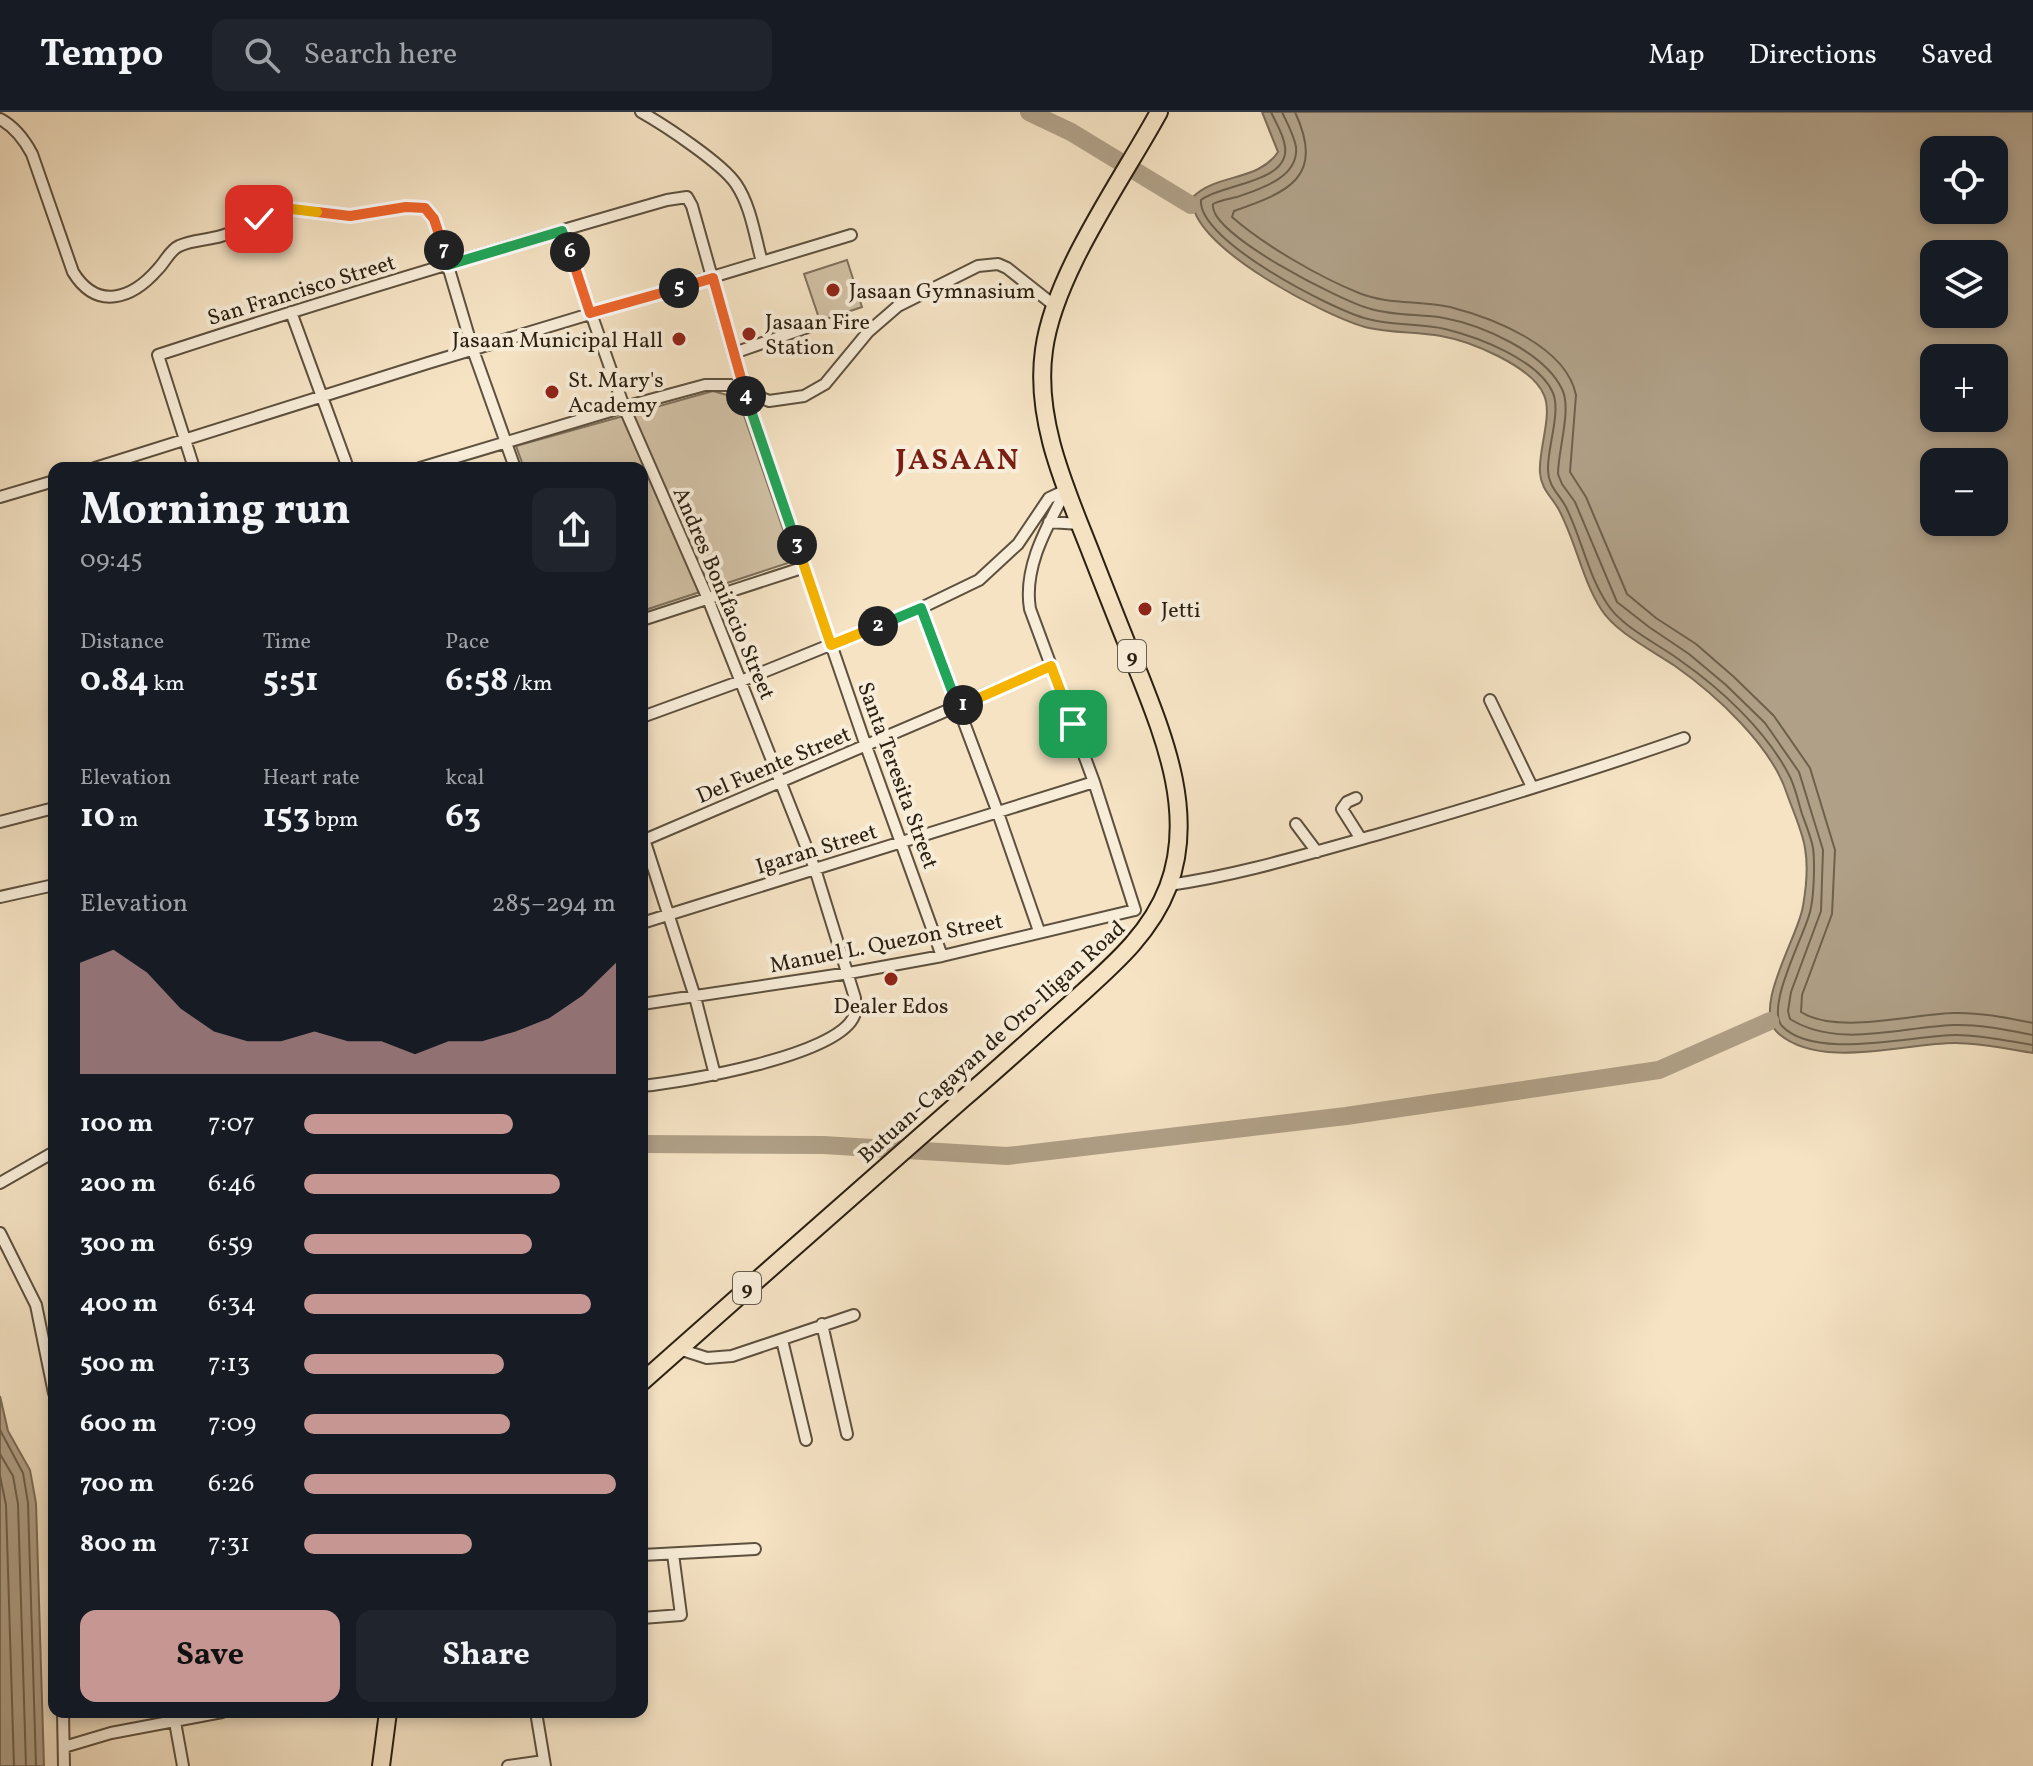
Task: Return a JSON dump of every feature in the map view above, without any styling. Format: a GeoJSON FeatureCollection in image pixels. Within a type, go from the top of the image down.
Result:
{"type":"FeatureCollection","features":[{"type":"Feature","properties":{"kind":"highway","name":"Butuan-Cagayan de Oro-Iligan Road"},"geometry":{"type":"LineString","coordinates":[[648,1377],[1017,1052],[1128,950],[1152,920],[1169,885],[1179,826],[1172,765],[1066,490],[1053,449],[1042,388],[1044,345],[1055,306],[1075,261],[1159,112]]}},
{"type":"Feature","properties":{"kind":"highway"},"geometry":{"type":"LineString","coordinates":[[381,1766],[387,1718]]}},
{"type":"Feature","properties":{"kind":"street"},"geometry":{"type":"LineString","coordinates":[[641,112],[736,183],[762,262]]}},
{"type":"Feature","properties":{"kind":"street"},"geometry":{"type":"LineString","coordinates":[[0,119],[14,128],[32,154],[73,272],[81,285],[100,297],[122,295],[135,289],[157,271],[178,247],[221,236],[284,210],[350,216],[420,206],[430,212],[473,350],[513,462]]}},
{"type":"Feature","properties":{"kind":"street","name":"San Francisco Street"},"geometry":{"type":"LineString","coordinates":[[185,441],[158,355],[448,265],[667,200],[687,197]]}},
{"type":"Feature","properties":{"kind":"street","name":"Santa Teresita Street"},"geometry":{"type":"LineString","coordinates":[[687,197],[744,391],[942,956]]}},
{"type":"Feature","properties":{"kind":"street","name":"Andres Bonifacio Street"},"geometry":{"type":"LineString","coordinates":[[562,231],[624,407],[708,599],[815,869],[849,973],[855,1008],[854,1017],[843,1029],[787,1056],[715,1075],[648,1085]]}},
{"type":"Feature","properties":{"kind":"street"},"geometry":{"type":"LineString","coordinates":[[115,462],[851,235]]}},
{"type":"Feature","properties":{"kind":"street"},"geometry":{"type":"LineString","coordinates":[[440,462],[705,385],[731,385],[769,401],[793,399],[815,392],[838,371],[882,319],[898,306],[978,266],[998,264],[1007,268],[1055,306]]}},
{"type":"Feature","properties":{"kind":"street"},"geometry":{"type":"LineString","coordinates":[[291,312],[346,462]]}},
{"type":"Feature","properties":{"kind":"street"},"geometry":{"type":"LineString","coordinates":[[734,353],[811,326]]}},
{"type":"Feature","properties":{"kind":"street"},"geometry":{"type":"LineString","coordinates":[[185,441],[192,462]]}},
{"type":"Feature","properties":{"kind":"street"},"geometry":{"type":"LineString","coordinates":[[0,497],[48,483]]}},
{"type":"Feature","properties":{"kind":"street"},"geometry":{"type":"LineString","coordinates":[[1066,490],[1030,569],[1027,591],[1030,609],[1094,782],[1135,910],[1152,920]]}},
{"type":"Feature","properties":{"kind":"street"},"geometry":{"type":"LineString","coordinates":[[648,715],[831,645],[979,580],[1018,544],[1049,498],[1066,490]]}},
{"type":"Feature","properties":{"kind":"street"},"geometry":{"type":"LineString","coordinates":[[1049,522],[1080,524]]}},
{"type":"Feature","properties":{"kind":"street"},"geometry":{"type":"LineString","coordinates":[[648,618],[805,567]]}},
{"type":"Feature","properties":{"kind":"street"},"geometry":{"type":"LineString","coordinates":[[921,608],[1039,931]]}},
{"type":"Feature","properties":{"kind":"street","name":"Del Fuente Street"},"geometry":{"type":"LineString","coordinates":[[648,836],[1051,666]]}},
{"type":"Feature","properties":{"kind":"street"},"geometry":{"type":"LineString","coordinates":[[1490,700],[1532,787]]}},
{"type":"Feature","properties":{"kind":"street"},"geometry":{"type":"LineString","coordinates":[[1169,885],[1235,874],[1317,852],[1597,769],[1684,738]]}},
{"type":"Feature","properties":{"kind":"street","name":"Igaran Street"},"geometry":{"type":"LineString","coordinates":[[648,921],[1094,782]]}},
{"type":"Feature","properties":{"kind":"street"},"geometry":{"type":"LineString","coordinates":[[1356,798],[1347,802],[1342,809],[1361,839]]}},
{"type":"Feature","properties":{"kind":"street"},"geometry":{"type":"LineString","coordinates":[[0,822],[48,810]]}},
{"type":"Feature","properties":{"kind":"street"},"geometry":{"type":"LineString","coordinates":[[1296,824],[1317,852]]}},
{"type":"Feature","properties":{"kind":"street"},"geometry":{"type":"LineString","coordinates":[[648,852],[695,997],[715,1075]]}},
{"type":"Feature","properties":{"kind":"street"},"geometry":{"type":"LineString","coordinates":[[0,897],[48,886]]}},
{"type":"Feature","properties":{"kind":"street","name":"Manuel L. Quezon Street"},"geometry":{"type":"LineString","coordinates":[[648,1003],[942,956],[1135,910]]}},
{"type":"Feature","properties":{"kind":"street"},"geometry":{"type":"LineString","coordinates":[[0,1183],[48,1155]]}},
{"type":"Feature","properties":{"kind":"street"},"geometry":{"type":"LineString","coordinates":[[0,1233],[36,1305],[48,1364]]}},
{"type":"Feature","properties":{"kind":"street"},"geometry":{"type":"LineString","coordinates":[[679,1349],[707,1358],[720,1358],[854,1315]]}},
{"type":"Feature","properties":{"kind":"street"},"geometry":{"type":"LineString","coordinates":[[822,1324],[847,1434]]}},
{"type":"Feature","properties":{"kind":"street"},"geometry":{"type":"LineString","coordinates":[[782,1340],[806,1440]]}},
{"type":"Feature","properties":{"kind":"street"},"geometry":{"type":"LineString","coordinates":[[648,1555],[755,1549]]}},
{"type":"Feature","properties":{"kind":"street"},"geometry":{"type":"LineString","coordinates":[[648,1618],[681,1615],[673,1554]]}},
{"type":"Feature","properties":{"kind":"street"},"geometry":{"type":"LineString","coordinates":[[63,1718],[64,1766]]}},
{"type":"Feature","properties":{"kind":"street"},"geometry":{"type":"LineString","coordinates":[[64,1747],[111,1733],[187,1718]]}},
{"type":"Feature","properties":{"kind":"street"},"geometry":{"type":"LineString","coordinates":[[508,1766],[544,1764],[537,1718]]}},
{"type":"Feature","properties":{"kind":"street"},"geometry":{"type":"LineString","coordinates":[[175,1722],[183,1766]]}},
{"type":"Feature","properties":{"kind":"shaded area","name":"Jasaan Gymnasium"},"geometry":{"type":"Polygon","coordinates":[[[847,260],[862,307],[820,321],[804,274],[847,260]]]}},
{"type":"Feature","properties":{"kind":"shaded area"},"geometry":{"type":"Polygon","coordinates":[[[713,391],[738,398],[794,561],[648,609],[648,462],[522,462],[516,446],[713,391]]]}},
{"type":"Feature","properties":{"kind":"water"},"geometry":{"type":"Polygon","coordinates":[[[1262,112],[2033,112],[2033,1053],[1955,1043],[1840,1053],[1797,1045],[1779,1034],[1772,1023],[1770,1008],[1779,972],[1800,919],[1806,869],[1802,834],[1780,776],[1756,740],[1724,706],[1675,666],[1625,633],[1601,609],[1565,522],[1542,484],[1540,464],[1546,403],[1537,384],[1527,374],[1499,356],[1468,343],[1441,336],[1369,328],[1350,322],[1263,277],[1211,236],[1196,216],[1193,197],[1214,184],[1249,173],[1270,162],[1278,152],[1262,112]]]}},
{"type":"Feature","properties":{"kind":"water"},"geometry":{"type":"Polygon","coordinates":[[[0,1396],[8,1431],[30,1470],[36,1503],[44,1766],[0,1766],[0,1396]]]}},
{"type":"Feature","properties":{"kind":"waterway"},"geometry":{"type":"LineString","coordinates":[[1029,112],[1071,132],[1191,205]]}},
{"type":"Feature","properties":{"kind":"waterway"},"geometry":{"type":"LineString","coordinates":[[648,1144],[823,1145],[1007,1156],[1346,1116],[1659,1070],[1770,1021]]}},
{"type":"Feature","properties":{"kind":"place","name":"Jasaan Gymnasium"},"geometry":{"type":"Point","coordinates":[833,290]}},
{"type":"Feature","properties":{"kind":"place","name":"Jasaan Fire Station"},"geometry":{"type":"Point","coordinates":[749,334]}},
{"type":"Feature","properties":{"kind":"place","name":"Jasaan Municipal Hall"},"geometry":{"type":"Point","coordinates":[679,339]}},
{"type":"Feature","properties":{"kind":"place","name":"St. Mary's Academy"},"geometry":{"type":"Point","coordinates":[552,392]}},
{"type":"Feature","properties":{"kind":"place","name":"Jetti"},"geometry":{"type":"Point","coordinates":[1145,609]}},
{"type":"Feature","properties":{"kind":"place","name":"Dealer Edos"},"geometry":{"type":"Point","coordinates":[891,979]}},
{"type":"Feature","properties":{"kind":"district","name":"JASAAN"},"geometry":{"type":"Point","coordinates":[958,459]}},
{"type":"Feature","properties":{"kind":"route"},"geometry":{"type":"LineString","coordinates":[[259,219],[292,209],[350,216],[420,206],[430,212],[434,219],[448,265],[562,231],[590,313],[713,278],[744,391],[831,645],[921,608],[958,707],[1051,666],[1073,724]]}}]}
